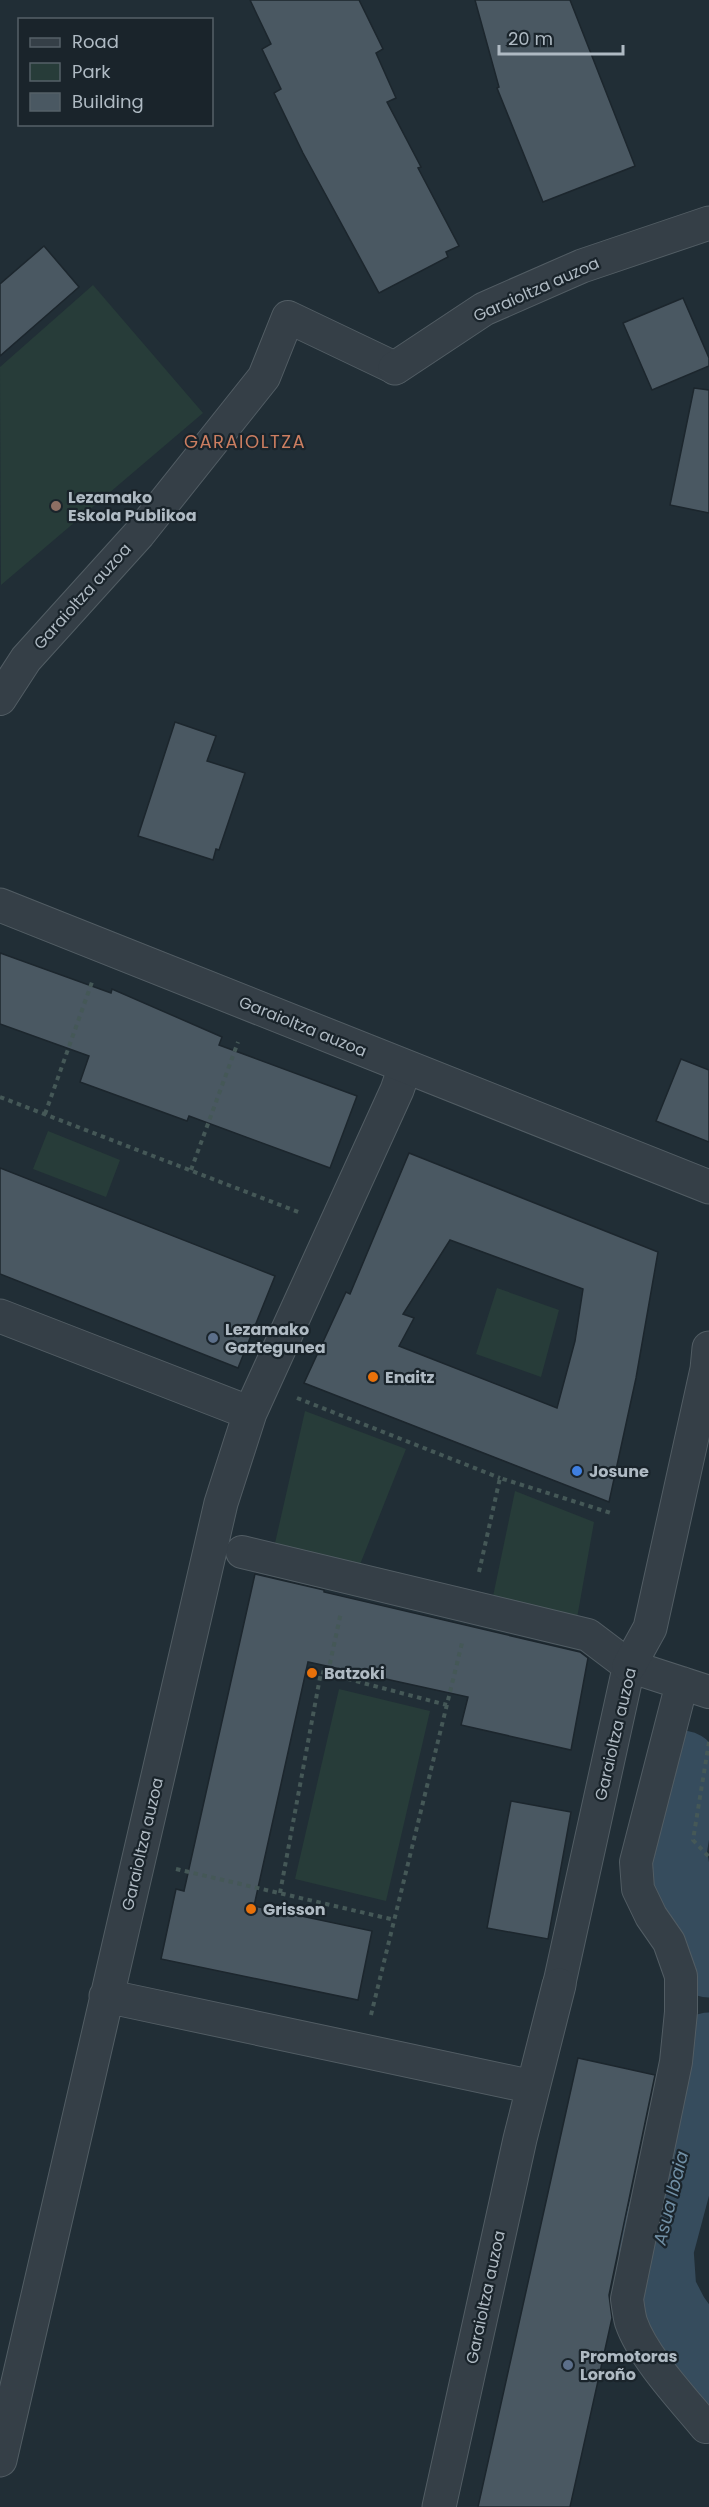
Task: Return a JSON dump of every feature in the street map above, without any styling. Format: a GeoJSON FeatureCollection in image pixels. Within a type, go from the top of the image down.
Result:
{"type":"FeatureCollection","features":[{"type":"Feature","properties":{"kind":"street","name":"Garaioltza auzoa"},"geometry":{"type":"LineString","coordinates":[[0,699],[26,659],[139,534],[268,364],[288,317],[395,368],[484,309],[582,266],[709,223]]}},
{"type":"Feature","properties":{"kind":"street","name":"Garaioltza auzoa"},"geometry":{"type":"LineString","coordinates":[[0,905],[709,1187]]}},
{"type":"Feature","properties":{"kind":"street","name":"Garaioltza auzoa"},"geometry":{"type":"LineString","coordinates":[[0,2460],[5,2418],[221,1503],[250,1413],[397,1090],[405,1067]]}},
{"type":"Feature","properties":{"kind":"street"},"geometry":{"type":"LineString","coordinates":[[0,1316],[250,1413]]}},
{"type":"Feature","properties":{"kind":"street","name":"Garaioltza auzoa"},"geometry":{"type":"LineString","coordinates":[[439,2507],[533,2087],[559,1985],[629,1666],[650,1628],[707,1369],[709,1348]]}},
{"type":"Feature","properties":{"kind":"street"},"geometry":{"type":"LineString","coordinates":[[242,1552],[588,1635],[629,1666],[696,1688],[636,1862],[638,1889],[651,1916],[669,1942],[681,1976],[681,2012],[676,2062],[627,2299],[631,2322],[641,2343],[673,2388],[699,2419],[706,2427],[709,2424]]}},
{"type":"Feature","properties":{"kind":"street"},"geometry":{"type":"LineString","coordinates":[[106,1996],[533,2087]]}},
{"type":"Feature","properties":{"kind":"path"},"geometry":{"type":"LineString","coordinates":[[45,1114],[95,974]]}},
{"type":"Feature","properties":{"kind":"path"},"geometry":{"type":"LineString","coordinates":[[191,1170],[241,1033]]}},
{"type":"Feature","properties":{"kind":"path"},"geometry":{"type":"LineString","coordinates":[[0,1097],[305,1215]]}},
{"type":"Feature","properties":{"kind":"path"},"geometry":{"type":"LineString","coordinates":[[295,1397],[500,1478],[614,1514]]}},
{"type":"Feature","properties":{"kind":"path"},"geometry":{"type":"LineString","coordinates":[[370,2019],[471,1608],[500,1478]]}},
{"type":"Feature","properties":{"kind":"path"},"geometry":{"type":"LineString","coordinates":[[328,1673],[348,1578]]}},
{"type":"Feature","properties":{"kind":"path"},"geometry":{"type":"LineString","coordinates":[[280,1893],[321,1672],[447,1705]]}},
{"type":"Feature","properties":{"kind":"path"},"geometry":{"type":"LineString","coordinates":[[709,1742],[693,1840],[709,1857]]}},
{"type":"Feature","properties":{"kind":"path"},"geometry":{"type":"LineString","coordinates":[[164,1866],[395,1920]]}},
{"type":"Feature","properties":{"kind":"green space","name":"Lezamako Eskola Publikoa"},"geometry":{"type":"Polygon","coordinates":[[[93,285],[203,413],[1,585],[0,367],[93,285]]]}},
{"type":"Feature","properties":{"kind":"green space"},"geometry":{"type":"Polygon","coordinates":[[[48,1131],[120,1160],[106,1197],[33,1169],[48,1131]]]}},
{"type":"Feature","properties":{"kind":"green space"},"geometry":{"type":"Polygon","coordinates":[[[497,1288],[559,1310],[541,1377],[476,1354],[497,1288]]]}},
{"type":"Feature","properties":{"kind":"green space"},"geometry":{"type":"Polygon","coordinates":[[[305,1411],[406,1449],[357,1572],[273,1552],[305,1411]]]}},
{"type":"Feature","properties":{"kind":"green space"},"geometry":{"type":"Polygon","coordinates":[[[515,1491],[594,1522],[576,1624],[491,1606],[515,1491]]]}},
{"type":"Feature","properties":{"kind":"green space"},"geometry":{"type":"Polygon","coordinates":[[[339,1689],[430,1711],[386,1901],[295,1879],[339,1689]]]}},
{"type":"Feature","properties":{"kind":"building"},"geometry":{"type":"Polygon","coordinates":[[[250,0],[359,0],[383,49],[376,53],[396,98],[387,102],[459,246],[446,252],[448,257],[379,293],[303,153],[274,93],[281,89],[262,49],[271,44],[250,0]]]}},
{"type":"Feature","properties":{"kind":"building"},"geometry":{"type":"Polygon","coordinates":[[[475,0],[570,0],[635,166],[543,202],[497,88],[499,87],[475,0]]]}},
{"type":"Feature","properties":{"kind":"building"},"geometry":{"type":"Polygon","coordinates":[[[44,246],[79,287],[0,356],[0,284],[44,246]]]}},
{"type":"Feature","properties":{"kind":"building"},"geometry":{"type":"Polygon","coordinates":[[[683,298],[709,358],[709,366],[652,390],[623,323],[683,298]]]}},
{"type":"Feature","properties":{"kind":"building"},"geometry":{"type":"Polygon","coordinates":[[[694,388],[709,390],[709,513],[670,505],[694,388]]]}},
{"type":"Feature","properties":{"kind":"building"},"geometry":{"type":"Polygon","coordinates":[[[175,722],[216,736],[207,761],[245,773],[219,850],[216,849],[213,860],[138,836],[175,722]]]}},
{"type":"Feature","properties":{"kind":"building"},"geometry":{"type":"Polygon","coordinates":[[[0,953],[111,993],[112,989],[222,1037],[219,1045],[357,1096],[330,1168],[189,1116],[187,1121],[80,1082],[89,1056],[0,1024],[0,953]]]}},
{"type":"Feature","properties":{"kind":"building"},"geometry":{"type":"Polygon","coordinates":[[[681,1059],[709,1070],[709,1142],[656,1121],[681,1059]]]}},
{"type":"Feature","properties":{"kind":"building"},"geometry":{"type":"Polygon","coordinates":[[[409,1153],[658,1252],[636,1378],[609,1502],[304,1383],[346,1292],[350,1294],[409,1153]],[[450,1240],[403,1314],[414,1318],[399,1346],[557,1408],[575,1341],[583,1289],[450,1240]]]}},
{"type":"Feature","properties":{"kind":"building"},"geometry":{"type":"Polygon","coordinates":[[[0,1168],[275,1276],[238,1368],[0,1274],[0,1168]]]}},
{"type":"Feature","properties":{"kind":"building"},"geometry":{"type":"Polygon","coordinates":[[[255,1574],[580,1652],[588,1658],[571,1750],[461,1725],[468,1697],[308,1662],[254,1906],[372,1931],[358,2000],[161,1959],[176,1889],[184,1891],[255,1574]]]}},
{"type":"Feature","properties":{"kind":"building"},"geometry":{"type":"Polygon","coordinates":[[[511,1801],[571,1812],[548,1939],[487,1928],[511,1801]]]}},
{"type":"Feature","properties":{"kind":"building"},"geometry":{"type":"Polygon","coordinates":[[[578,2058],[655,2075],[609,2295],[612,2318],[570,2507],[478,2507],[578,2058]]]}},
{"type":"Feature","properties":{"kind":"waterway","name":"Asua Ibaia"},"geometry":{"type":"LineString","coordinates":[[682,1768],[669,1853],[677,1894],[709,1960]]}},
{"type":"Feature","properties":{"kind":"waterway","name":"Asua Ibaia"},"geometry":{"type":"LineString","coordinates":[[709,2050],[656,2249],[659,2292],[672,2317],[709,2369]]}},
{"type":"Feature","properties":{"kind":"place","name":"Lezamako Eskola Publikoa"},"geometry":{"type":"Point","coordinates":[56,506]}},
{"type":"Feature","properties":{"kind":"place","name":"Lezamako Gaztegunea"},"geometry":{"type":"Point","coordinates":[213,1338]}},
{"type":"Feature","properties":{"kind":"place","name":"Enaitz"},"geometry":{"type":"Point","coordinates":[373,1377]}},
{"type":"Feature","properties":{"kind":"place","name":"Josune"},"geometry":{"type":"Point","coordinates":[577,1471]}},
{"type":"Feature","properties":{"kind":"place","name":"Batzoki"},"geometry":{"type":"Point","coordinates":[312,1673]}},
{"type":"Feature","properties":{"kind":"place","name":"Grisson"},"geometry":{"type":"Point","coordinates":[251,1909]}},
{"type":"Feature","properties":{"kind":"place","name":"Promotoras Loroño"},"geometry":{"type":"Point","coordinates":[568,2365]}},
{"type":"Feature","properties":{"kind":"district","name":"GARAIOLTZA"},"geometry":{"type":"Point","coordinates":[245,442]}}]}
